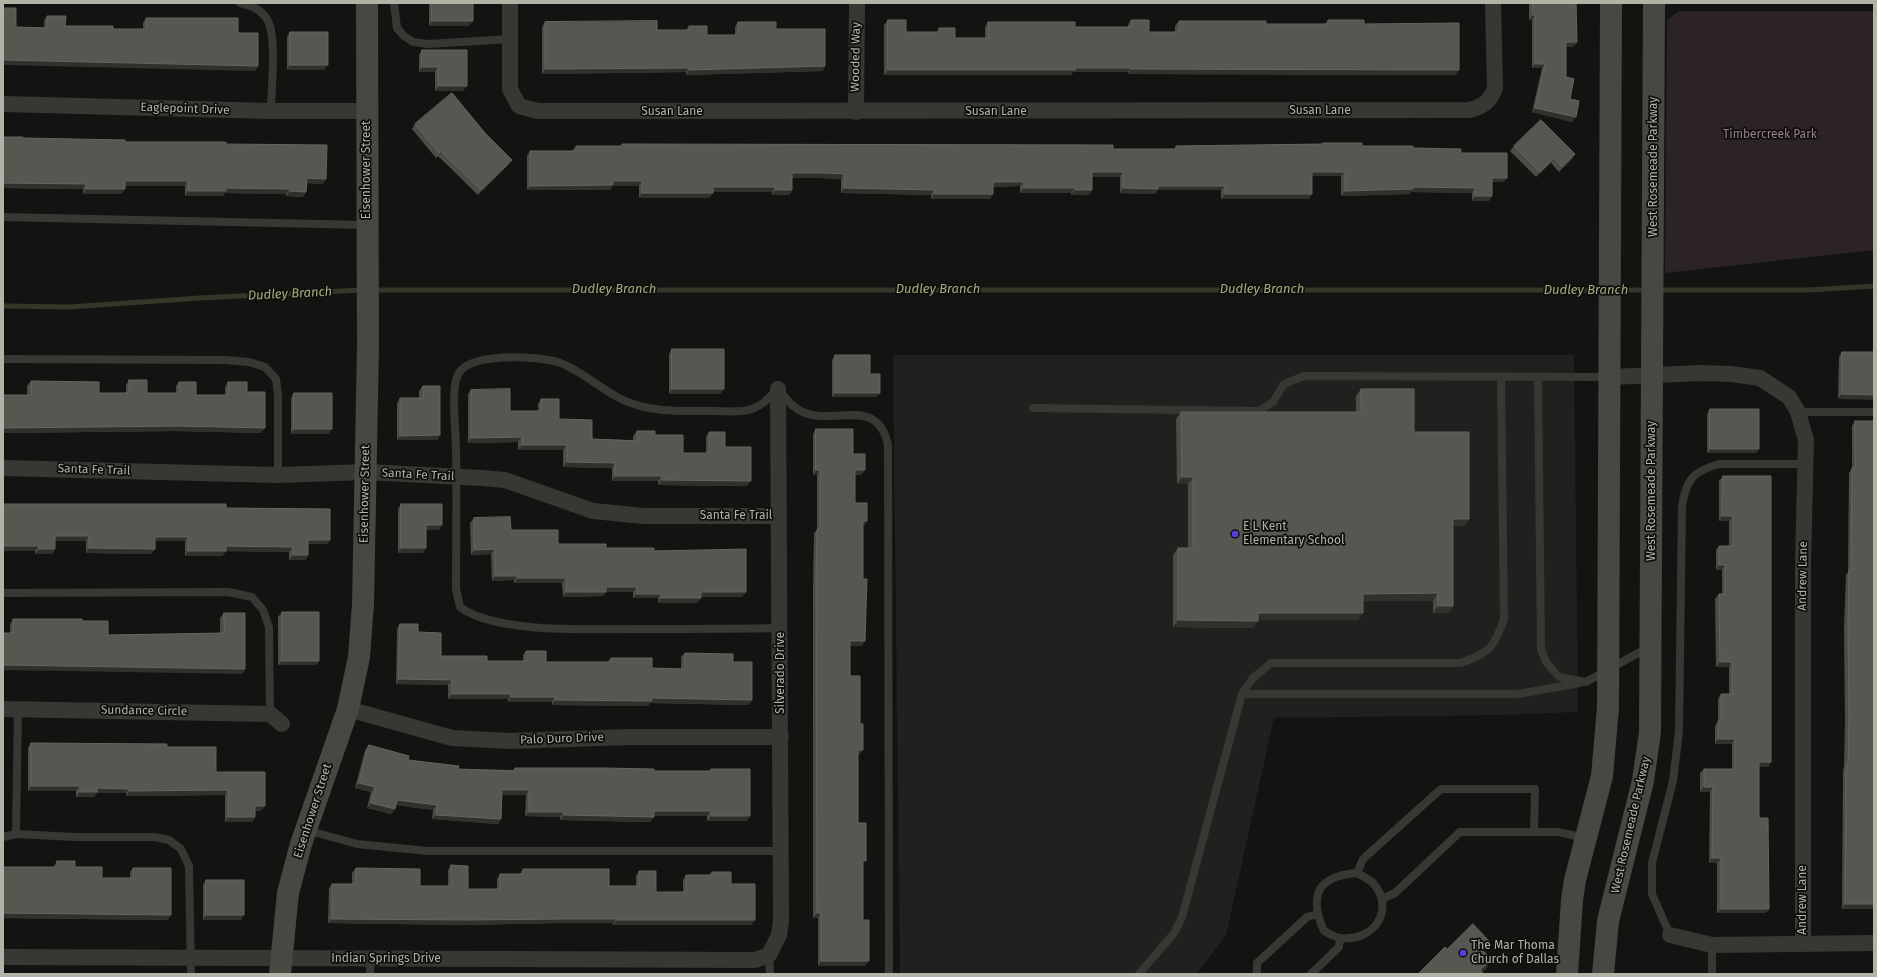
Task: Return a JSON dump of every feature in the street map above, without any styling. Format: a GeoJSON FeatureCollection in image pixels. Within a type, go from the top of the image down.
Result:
{"type":"FeatureCollection","features":[{"type":"Feature","properties":{"kind":"main road","name":"Eisenhower Street"},"geometry":{"type":"LineString","coordinates":[[280,967],[288,893],[305,830],[348,709],[359,657],[363,604],[368,346],[366,233],[367,3]]}},
{"type":"Feature","properties":{"kind":"main road"},"geometry":{"type":"LineString","coordinates":[[1567,974],[1572,900],[1575,880],[1602,776],[1608,708],[1612,234],[1611,3]]}},
{"type":"Feature","properties":{"kind":"main road","name":"West Rosemeade Parkway"},"geometry":{"type":"LineString","coordinates":[[1603,974],[1608,921],[1643,781],[1650,732],[1654,232],[1654,3]]}},
{"type":"Feature","properties":{"kind":"street","name":"Susan Lane"},"geometry":{"type":"LineString","coordinates":[[510,3],[510,89],[519,106],[538,111],[856,112],[1470,110],[1484,105],[1492,97],[1495,88],[1494,9]]}},
{"type":"Feature","properties":{"kind":"street","name":"Wooded Way"},"geometry":{"type":"LineString","coordinates":[[856,112],[857,3]]}},
{"type":"Feature","properties":{"kind":"street","name":"Eaglepoint Drive"},"geometry":{"type":"LineString","coordinates":[[3,104],[271,111],[367,111]]}},
{"type":"Feature","properties":{"kind":"street","name":"Andrew Lane"},"geometry":{"type":"LineString","coordinates":[[1611,377],[1652,374],[1731,374],[1760,378],[1789,397],[1798,412],[1806,440],[1803,564],[1803,944]]}},
{"type":"Feature","properties":{"kind":"street","name":"Silverado Drive"},"geometry":{"type":"LineString","coordinates":[[769,955],[779,935],[781,922],[781,628],[778,389]]}},
{"type":"Feature","properties":{"kind":"street","name":"Santa Fe Trail"},"geometry":{"type":"LineString","coordinates":[[3,468],[278,475],[366,472],[457,477],[505,480],[593,511],[644,516],[779,516]]}},
{"type":"Feature","properties":{"kind":"street","name":"Sundance Circle"},"geometry":{"type":"LineString","coordinates":[[11,709],[270,714]]}},
{"type":"Feature","properties":{"kind":"street","name":"Palo Duro Drive"},"geometry":{"type":"LineString","coordinates":[[348,709],[459,738],[509,741],[630,737],[781,737]]}},
{"type":"Feature","properties":{"kind":"street"},"geometry":{"type":"LineString","coordinates":[[270,714],[282,724]]}},
{"type":"Feature","properties":{"kind":"street"},"geometry":{"type":"LineString","coordinates":[[1670,935],[1712,945],[1874,943]]}},
{"type":"Feature","properties":{"kind":"street","name":"Indian Springs Drive"},"geometry":{"type":"LineString","coordinates":[[3,957],[190,966],[280,967],[755,960],[769,955]]}},
{"type":"Feature","properties":{"kind":"lane"},"geometry":{"type":"LineString","coordinates":[[240,3],[255,7],[268,20],[272,36],[271,111]]}},
{"type":"Feature","properties":{"kind":"lane"},"geometry":{"type":"LineString","coordinates":[[394,3],[397,28],[404,36],[413,42],[428,44],[510,39]]}},
{"type":"Feature","properties":{"kind":"lane"},"geometry":{"type":"LineString","coordinates":[[3,217],[366,233]]}},
{"type":"Feature","properties":{"kind":"lane"},"geometry":{"type":"LineString","coordinates":[[781,628],[597,629],[532,627],[468,614],[460,607],[457,600],[455,394],[457,377],[462,368],[478,360],[533,358],[558,362],[571,368],[622,400],[642,407],[657,409],[739,411],[752,409],[764,403],[778,389],[794,406],[804,413],[816,415],[863,415],[871,418],[882,426],[888,445],[889,974]]}},
{"type":"Feature","properties":{"kind":"lane"},"geometry":{"type":"LineString","coordinates":[[3,359],[225,360],[249,362],[265,367],[276,379],[278,394],[278,475]]}},
{"type":"Feature","properties":{"kind":"lane"},"geometry":{"type":"LineString","coordinates":[[1033,408],[1259,411],[1273,402],[1284,384],[1304,376],[1501,378],[1611,377]]}},
{"type":"Feature","properties":{"kind":"lane"},"geometry":{"type":"LineString","coordinates":[[1138,974],[1175,932],[1182,917],[1242,694],[1253,678],[1271,664],[1461,664],[1482,656],[1497,638],[1504,619],[1501,378]]}},
{"type":"Feature","properties":{"kind":"lane"},"geometry":{"type":"LineString","coordinates":[[1538,378],[1541,649],[1546,662],[1559,677],[1586,682]]}},
{"type":"Feature","properties":{"kind":"lane"},"geometry":{"type":"LineString","coordinates":[[1798,412],[1874,412]]}},
{"type":"Feature","properties":{"kind":"lane"},"geometry":{"type":"LineString","coordinates":[[1670,935],[1652,894],[1652,863],[1674,781],[1679,731],[1682,506],[1685,491],[1692,477],[1706,468],[1719,464],[1806,464]]}},
{"type":"Feature","properties":{"kind":"lane"},"geometry":{"type":"LineString","coordinates":[[3,593],[228,592],[252,597],[263,610],[269,627],[270,714]]}},
{"type":"Feature","properties":{"kind":"lane"},"geometry":{"type":"LineString","coordinates":[[1242,694],[1518,694],[1586,682],[1651,646]]}},
{"type":"Feature","properties":{"kind":"lane"},"geometry":{"type":"LineString","coordinates":[[11,709],[16,834]]}},
{"type":"Feature","properties":{"kind":"lane"},"geometry":{"type":"LineString","coordinates":[[1357,873],[1363,859],[1441,789],[1535,789],[1534,832]]}},
{"type":"Feature","properties":{"kind":"lane"},"geometry":{"type":"LineString","coordinates":[[305,830],[357,844],[428,851],[781,852]]}},
{"type":"Feature","properties":{"kind":"lane"},"geometry":{"type":"LineString","coordinates":[[1382,899],[1395,892],[1460,832],[1558,832],[1586,838]]}},
{"type":"Feature","properties":{"kind":"lane"},"geometry":{"type":"LineString","coordinates":[[3,837],[16,834],[76,837],[154,837],[169,840],[181,849],[189,866],[190,966]]}},
{"type":"Feature","properties":{"kind":"lane"},"geometry":{"type":"LineString","coordinates":[[1357,873],[1373,883],[1382,899],[1381,916],[1373,931],[1358,938],[1340,938],[1324,931],[1317,914],[1317,897],[1325,882],[1340,875],[1357,873]]}},
{"type":"Feature","properties":{"kind":"lane"},"geometry":{"type":"LineString","coordinates":[[1257,974],[1257,963],[1307,917],[1317,914]]}},
{"type":"Feature","properties":{"kind":"lane"},"geometry":{"type":"LineString","coordinates":[[1315,973],[1339,947],[1340,938]]}},
{"type":"Feature","properties":{"kind":"lane"},"geometry":{"type":"LineString","coordinates":[[1712,945],[1712,974]]}},
{"type":"Feature","properties":{"kind":"lane"},"geometry":{"type":"LineString","coordinates":[[769,955],[770,974]]}},
{"type":"Feature","properties":{"kind":"shaded area","name":"E L Kent Elementary School"},"geometry":{"type":"Polygon","coordinates":[[[893,355],[1574,355],[1578,712],[1497,715],[1274,718],[1226,935],[1197,974],[900,974],[893,355]]]}},
{"type":"Feature","properties":{"kind":"green space","name":"Timbercreek Park"},"geometry":{"type":"Polygon","coordinates":[[[1679,11],[1874,11],[1874,250],[1665,273],[1667,20],[1679,11]]]}},
{"type":"Feature","properties":{"kind":"building"},"geometry":{"type":"Polygon","coordinates":[[[432,3],[473,3],[473,21],[432,21],[432,3]]]}},
{"type":"Feature","properties":{"kind":"building"},"geometry":{"type":"Polygon","coordinates":[[[1533,3],[1576,3],[1577,42],[1566,42],[1566,77],[1574,79],[1570,99],[1579,101],[1576,117],[1535,108],[1545,64],[1535,64],[1535,15],[1533,15],[1533,3]]]}},
{"type":"Feature","properties":{"kind":"building"},"geometry":{"type":"Polygon","coordinates":[[[3,8],[16,8],[16,27],[47,28],[47,16],[66,16],[65,26],[113,26],[113,29],[146,29],[146,18],[238,18],[238,33],[258,33],[258,66],[3,60],[3,8]]]}},
{"type":"Feature","properties":{"kind":"building"},"geometry":{"type":"Polygon","coordinates":[[[888,20],[906,20],[906,32],[939,32],[939,28],[955,28],[955,38],[988,38],[988,22],[1075,22],[1075,27],[1131,27],[1131,20],[1149,20],[1149,32],[1179,32],[1179,21],[1266,21],[1266,24],[1328,24],[1328,20],[1364,20],[1364,24],[1459,23],[1459,70],[1075,68],[1075,70],[888,70],[888,20]]]}},
{"type":"Feature","properties":{"kind":"building"},"geometry":{"type":"Polygon","coordinates":[[[657,21],[657,30],[689,30],[689,26],[707,26],[707,35],[738,35],[738,22],[776,22],[776,29],[825,29],[825,66],[689,70],[689,68],[545,69],[545,22],[657,21]]]}},
{"type":"Feature","properties":{"kind":"building"},"geometry":{"type":"Polygon","coordinates":[[[290,32],[328,32],[328,65],[290,65],[290,32]]]}},
{"type":"Feature","properties":{"kind":"building"},"geometry":{"type":"Polygon","coordinates":[[[422,50],[467,50],[467,86],[438,86],[438,67],[422,67],[422,50]]]}},
{"type":"Feature","properties":{"kind":"building"},"geometry":{"type":"Polygon","coordinates":[[[452,93],[485,133],[512,160],[481,190],[441,151],[439,153],[415,124],[452,93]]]}},
{"type":"Feature","properties":{"kind":"building"},"geometry":{"type":"Polygon","coordinates":[[[1541,120],[1575,154],[1562,167],[1554,158],[1540,172],[1514,146],[1541,120]]]}},
{"type":"Feature","properties":{"kind":"building"},"geometry":{"type":"Polygon","coordinates":[[[3,137],[125,140],[125,142],[226,142],[226,144],[327,145],[326,179],[307,178],[306,192],[290,191],[290,189],[226,188],[226,191],[188,191],[188,181],[125,181],[125,189],[86,189],[86,184],[3,183],[3,137]]]}},
{"type":"Feature","properties":{"kind":"building"},"geometry":{"type":"Polygon","coordinates":[[[1362,143],[1362,146],[1413,146],[1413,148],[1461,149],[1461,153],[1507,153],[1507,178],[1492,178],[1492,196],[1475,196],[1475,188],[1413,187],[1413,189],[1345,191],[1345,172],[1312,172],[1312,194],[1225,194],[1225,186],[1158,186],[1158,189],[1123,188],[1123,172],[1092,172],[1092,190],[1075,190],[1075,188],[1024,188],[1024,182],[993,182],[993,194],[934,194],[934,190],[844,188],[844,174],[824,173],[792,173],[792,190],[775,190],[775,187],[713,187],[713,193],[642,193],[642,181],[613,181],[613,185],[530,186],[530,151],[576,151],[576,146],[622,146],[622,144],[1113,145],[1113,149],[1176,149],[1176,146],[1362,143]]]}},
{"type":"Feature","properties":{"kind":"building"},"geometry":{"type":"Polygon","coordinates":[[[672,349],[724,349],[724,389],[672,389],[672,349]]]}},
{"type":"Feature","properties":{"kind":"building"},"geometry":{"type":"Polygon","coordinates":[[[1842,352],[1874,352],[1874,395],[1842,394],[1842,352]]]}},
{"type":"Feature","properties":{"kind":"building"},"geometry":{"type":"Polygon","coordinates":[[[835,355],[870,355],[870,374],[880,374],[880,393],[835,393],[835,355]]]}},
{"type":"Feature","properties":{"kind":"building"},"geometry":{"type":"Polygon","coordinates":[[[129,380],[147,380],[147,393],[179,393],[179,382],[196,382],[196,395],[228,395],[228,382],[247,382],[247,392],[265,392],[265,428],[179,426],[3,428],[3,395],[31,395],[31,381],[99,382],[99,393],[129,393],[129,380]]]}},
{"type":"Feature","properties":{"kind":"building"},"geometry":{"type":"Polygon","coordinates":[[[423,386],[440,386],[440,435],[400,436],[400,398],[423,398],[423,386]]]}},
{"type":"Feature","properties":{"kind":"building"},"geometry":{"type":"Polygon","coordinates":[[[510,389],[510,411],[541,411],[541,399],[559,399],[559,419],[592,420],[592,439],[637,441],[637,431],[655,431],[655,435],[683,435],[683,453],[709,453],[709,432],[725,432],[725,447],[751,447],[751,481],[662,480],[662,476],[615,476],[615,463],[567,462],[567,445],[522,445],[522,437],[471,438],[471,390],[510,389]]]}},
{"type":"Feature","properties":{"kind":"building"},"geometry":{"type":"Polygon","coordinates":[[[1361,389],[1414,389],[1414,432],[1469,432],[1469,519],[1453,519],[1453,606],[1438,606],[1438,593],[1363,594],[1363,613],[1258,613],[1258,621],[1178,620],[1178,548],[1193,548],[1193,477],[1182,477],[1181,412],[1361,412],[1361,389]]]}},
{"type":"Feature","properties":{"kind":"building"},"geometry":{"type":"Polygon","coordinates":[[[294,393],[332,393],[332,429],[294,429],[294,393]]]}},
{"type":"Feature","properties":{"kind":"building"},"geometry":{"type":"Polygon","coordinates":[[[1710,409],[1759,409],[1759,449],[1710,449],[1710,409]]]}},
{"type":"Feature","properties":{"kind":"building"},"geometry":{"type":"Polygon","coordinates":[[[1855,421],[1874,421],[1874,904],[1845,904],[1846,765],[1848,765],[1849,716],[1849,570],[1851,570],[1852,468],[1855,468],[1855,421]]]}},
{"type":"Feature","properties":{"kind":"building"},"geometry":{"type":"Polygon","coordinates":[[[816,429],[853,429],[853,454],[865,454],[865,470],[855,470],[855,503],[867,503],[867,521],[863,521],[863,579],[867,579],[865,641],[850,641],[850,676],[860,676],[860,724],[863,724],[863,750],[858,750],[858,823],[866,823],[866,861],[863,861],[863,920],[869,920],[869,961],[821,961],[821,913],[817,913],[816,579],[817,529],[820,529],[820,470],[816,470],[816,429]]]}},
{"type":"Feature","properties":{"kind":"building"},"geometry":{"type":"Polygon","coordinates":[[[1723,476],[1771,476],[1771,762],[1759,762],[1759,818],[1768,818],[1769,909],[1721,909],[1721,858],[1712,858],[1713,787],[1704,787],[1704,769],[1735,769],[1735,739],[1718,739],[1718,721],[1721,721],[1721,694],[1732,694],[1732,662],[1720,662],[1719,594],[1725,594],[1725,565],[1719,565],[1719,546],[1733,546],[1733,516],[1722,516],[1723,476]]]}},
{"type":"Feature","properties":{"kind":"building"},"geometry":{"type":"Polygon","coordinates":[[[3,504],[226,504],[226,508],[330,509],[330,540],[308,540],[308,555],[293,555],[293,547],[226,546],[226,551],[188,551],[188,537],[155,537],[155,549],[89,548],[89,536],[55,536],[55,549],[39,549],[39,546],[3,546],[3,504]]]}},
{"type":"Feature","properties":{"kind":"building"},"geometry":{"type":"Polygon","coordinates":[[[401,504],[442,504],[442,525],[426,525],[426,548],[401,548],[401,504]]]}},
{"type":"Feature","properties":{"kind":"building"},"geometry":{"type":"Polygon","coordinates":[[[510,517],[511,530],[558,530],[558,544],[606,544],[606,548],[654,548],[654,551],[746,549],[746,592],[701,592],[701,598],[661,598],[661,594],[637,594],[637,587],[606,587],[606,592],[566,592],[566,578],[518,578],[518,576],[495,576],[495,549],[474,550],[474,518],[510,517]]]}},
{"type":"Feature","properties":{"kind":"building"},"geometry":{"type":"Polygon","coordinates":[[[282,612],[319,612],[319,661],[282,661],[282,612]]]}},
{"type":"Feature","properties":{"kind":"building"},"geometry":{"type":"Polygon","coordinates":[[[224,613],[245,613],[245,669],[3,665],[3,633],[13,633],[13,619],[82,619],[82,621],[108,621],[108,635],[224,633],[224,613]]]}},
{"type":"Feature","properties":{"kind":"building"},"geometry":{"type":"Polygon","coordinates":[[[400,624],[418,624],[418,632],[441,633],[441,656],[487,656],[487,661],[526,661],[526,651],[546,651],[546,662],[611,662],[611,658],[652,658],[652,668],[684,669],[685,653],[733,654],[733,662],[752,662],[752,700],[652,698],[652,701],[555,700],[555,697],[511,697],[511,694],[452,694],[452,680],[399,679],[400,624]]]}},
{"type":"Feature","properties":{"kind":"building"},"geometry":{"type":"Polygon","coordinates":[[[31,743],[167,744],[167,747],[216,747],[216,772],[265,772],[265,806],[255,806],[255,817],[228,817],[228,790],[129,791],[129,789],[97,788],[97,792],[80,792],[80,786],[31,786],[31,743]]]}},
{"type":"Feature","properties":{"kind":"building"},"geometry":{"type":"Polygon","coordinates":[[[369,745],[409,756],[408,760],[459,766],[458,769],[515,771],[515,768],[603,768],[654,769],[654,771],[711,771],[711,769],[750,769],[750,816],[711,816],[711,811],[654,811],[654,817],[564,815],[564,812],[529,812],[529,790],[502,790],[501,819],[436,815],[437,805],[397,800],[395,809],[371,803],[375,787],[359,783],[369,745]]]}},
{"type":"Feature","properties":{"kind":"building"},"geometry":{"type":"Polygon","coordinates":[[[57,861],[75,861],[75,867],[102,867],[102,878],[133,878],[133,868],[171,868],[171,915],[3,913],[3,867],[57,867],[57,861]]]}},
{"type":"Feature","properties":{"kind":"building"},"geometry":{"type":"Polygon","coordinates":[[[451,865],[468,866],[468,889],[500,889],[500,874],[523,874],[523,869],[609,869],[609,886],[639,886],[639,871],[656,871],[656,892],[686,892],[686,875],[712,875],[712,872],[731,872],[731,884],[755,884],[755,920],[332,919],[332,884],[355,884],[356,868],[420,869],[420,886],[451,886],[451,865]]]}},
{"type":"Feature","properties":{"kind":"building"},"geometry":{"type":"Polygon","coordinates":[[[206,880],[244,880],[244,915],[206,915],[206,880]]]}},
{"type":"Feature","properties":{"kind":"building","name":"The Mar Thoma Church of Dallas"},"geometry":{"type":"Polygon","coordinates":[[[1473,924],[1489,941],[1481,949],[1492,959],[1480,970],[1484,974],[1418,974],[1445,947],[1447,949],[1473,924]]]}},
{"type":"Feature","properties":{"kind":"waterway","name":"Dudley Branch"},"geometry":{"type":"LineString","coordinates":[[1657,290],[1809,290],[1874,286]]}},
{"type":"Feature","properties":{"kind":"waterway","name":"Dudley Branch"},"geometry":{"type":"LineString","coordinates":[[3,306],[69,307],[200,298],[363,290]]}},
{"type":"Feature","properties":{"kind":"waterway","name":"Dudley Branch"},"geometry":{"type":"LineString","coordinates":[[373,290],[1605,290]]}},
{"type":"Feature","properties":{"kind":"waterway","name":"Dudley Branch"},"geometry":{"type":"LineString","coordinates":[[1615,290],[1647,290]]}},
{"type":"Feature","properties":{"kind":"place","name":"E L Kent Elementary School"},"geometry":{"type":"Point","coordinates":[1235,534]}},
{"type":"Feature","properties":{"kind":"place","name":"The Mar Thoma Church of Dallas"},"geometry":{"type":"Point","coordinates":[1463,953]}}]}
